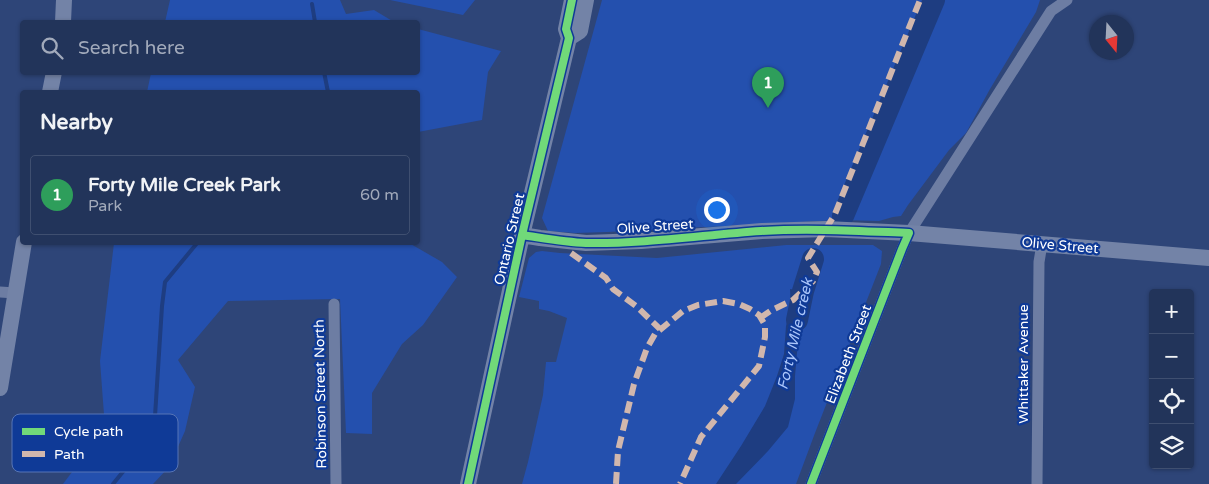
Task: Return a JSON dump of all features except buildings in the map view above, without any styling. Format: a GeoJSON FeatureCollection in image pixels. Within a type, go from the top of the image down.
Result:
{"type":"FeatureCollection","features":[{"type":"Feature","properties":{"kind":"street"},"geometry":{"type":"LineString","coordinates":[[64,0],[64,20]]}},
{"type":"Feature","properties":{"kind":"street"},"geometry":{"type":"LineString","coordinates":[[64,20],[74,0]]}},
{"type":"Feature","properties":{"kind":"street","name":"Ontario Street"},"geometry":{"type":"LineString","coordinates":[[468,484],[522,235],[569,38],[566,29],[572,0]]}},
{"type":"Feature","properties":{"kind":"street","name":"Ontario Street"},"geometry":{"type":"LineString","coordinates":[[569,38],[580,31],[586,0]]}},
{"type":"Feature","properties":{"kind":"street","name":"Elizabeth Street"},"geometry":{"type":"LineString","coordinates":[[811,484],[909,233],[1051,11],[1066,0]]}},
{"type":"Feature","properties":{"kind":"street"},"geometry":{"type":"LineString","coordinates":[[50,90],[53,75]]}},
{"type":"Feature","properties":{"kind":"street","name":"Olive Street"},"geometry":{"type":"LineString","coordinates":[[522,235],[586,242],[641,241],[762,231],[826,229],[909,233],[1209,258]]}},
{"type":"Feature","properties":{"kind":"street","name":"Whittaker Avenue"},"geometry":{"type":"LineString","coordinates":[[1037,484],[1039,262],[1042,244]]}},
{"type":"Feature","properties":{"kind":"street"},"geometry":{"type":"LineString","coordinates":[[0,388],[8,293],[23,245]]}},
{"type":"Feature","properties":{"kind":"street","name":"Robinson Street North"},"geometry":{"type":"LineString","coordinates":[[334,304],[336,484]]}},
{"type":"Feature","properties":{"kind":"shaded area"},"geometry":{"type":"Polygon","coordinates":[[[170,0],[340,0],[346,14],[374,10],[391,20],[165,20],[170,0]]]}},
{"type":"Feature","properties":{"kind":"shaded area"},"geometry":{"type":"Polygon","coordinates":[[[390,0],[475,0],[463,15],[390,0]]]}},
{"type":"Feature","properties":{"kind":"shaded area"},"geometry":{"type":"Polygon","coordinates":[[[602,0],[1040,0],[1036,12],[966,133],[949,150],[901,216],[879,221],[839,220],[575,233],[548,231],[542,218],[602,0]]]}},
{"type":"Feature","properties":{"kind":"shaded area"},"geometry":{"type":"Polygon","coordinates":[[[420,30],[501,51],[488,72],[482,120],[420,132],[420,90],[147,90],[151,75],[420,75],[420,30]]]}},
{"type":"Feature","properties":{"kind":"shaded area"},"geometry":{"type":"Polygon","coordinates":[[[114,245],[412,245],[442,262],[457,277],[423,325],[402,344],[372,393],[372,434],[346,433],[340,299],[228,301],[178,360],[195,387],[185,431],[178,447],[178,414],[104,414],[100,361],[114,245]]]}},
{"type":"Feature","properties":{"kind":"shaded area"},"geometry":{"type":"Polygon","coordinates":[[[786,245],[873,245],[882,251],[881,264],[796,484],[522,484],[543,395],[546,362],[556,362],[567,318],[539,309],[539,301],[519,297],[529,258],[536,252],[542,251],[657,258],[786,245]]]}},
{"type":"Feature","properties":{"kind":"shaded area"},"geometry":{"type":"Polygon","coordinates":[[[72,472],[164,472],[153,484],[63,484],[72,472]]]}},
{"type":"Feature","properties":{"kind":"water"},"geometry":{"type":"Polygon","coordinates":[[[790,289],[812,293],[812,301],[800,317],[795,399],[788,427],[736,484],[716,484],[765,406],[777,376],[784,354],[786,326],[791,308],[790,289]]]}},
{"type":"Feature","properties":{"kind":"waterway","name":"Forty Mile creek"},"geometry":{"type":"LineString","coordinates":[[843,216],[934,0]]}},
{"type":"Feature","properties":{"kind":"waterway"},"geometry":{"type":"LineString","coordinates":[[312,4],[315,20]]}},
{"type":"Feature","properties":{"kind":"waterway"},"geometry":{"type":"LineString","coordinates":[[325,75],[328,90]]}},
{"type":"Feature","properties":{"kind":"waterway"},"geometry":{"type":"LineString","coordinates":[[155,414],[165,282],[196,245]]}},
{"type":"Feature","properties":{"kind":"waterway","name":"Forty Mile creek"},"geometry":{"type":"LineString","coordinates":[[797,320],[803,291],[813,259]]}},
{"type":"Feature","properties":{"kind":"waterway"},"geometry":{"type":"LineString","coordinates":[[113,484],[123,472]]}},
{"type":"Feature","properties":{"kind":"marked path"},"geometry":{"type":"LineString","coordinates":[[760,318],[793,300],[813,281],[817,272],[808,258],[835,214],[920,0]]}},
{"type":"Feature","properties":{"kind":"marked path"},"geometry":{"type":"LineString","coordinates":[[571,253],[606,278],[613,289],[636,306],[660,329]]}},
{"type":"Feature","properties":{"kind":"marked path"},"geometry":{"type":"LineString","coordinates":[[616,484],[618,451],[634,384],[647,348],[655,334],[683,311],[698,305],[723,301],[739,304],[759,315],[765,325],[765,337],[759,366],[701,437],[680,484]]}},
{"type":"Feature","properties":{"kind":"cycle path"},"geometry":{"type":"LineString","coordinates":[[468,484],[522,235],[569,38],[566,29],[572,0]]}},
{"type":"Feature","properties":{"kind":"cycle path"},"geometry":{"type":"LineString","coordinates":[[522,235],[586,243],[608,243],[780,230],[909,233],[811,484]]}},
{"type":"Feature","properties":{"kind":"place","name":"Forty Mile Creek Park"},"geometry":{"type":"Point","coordinates":[768,108]}}]}
